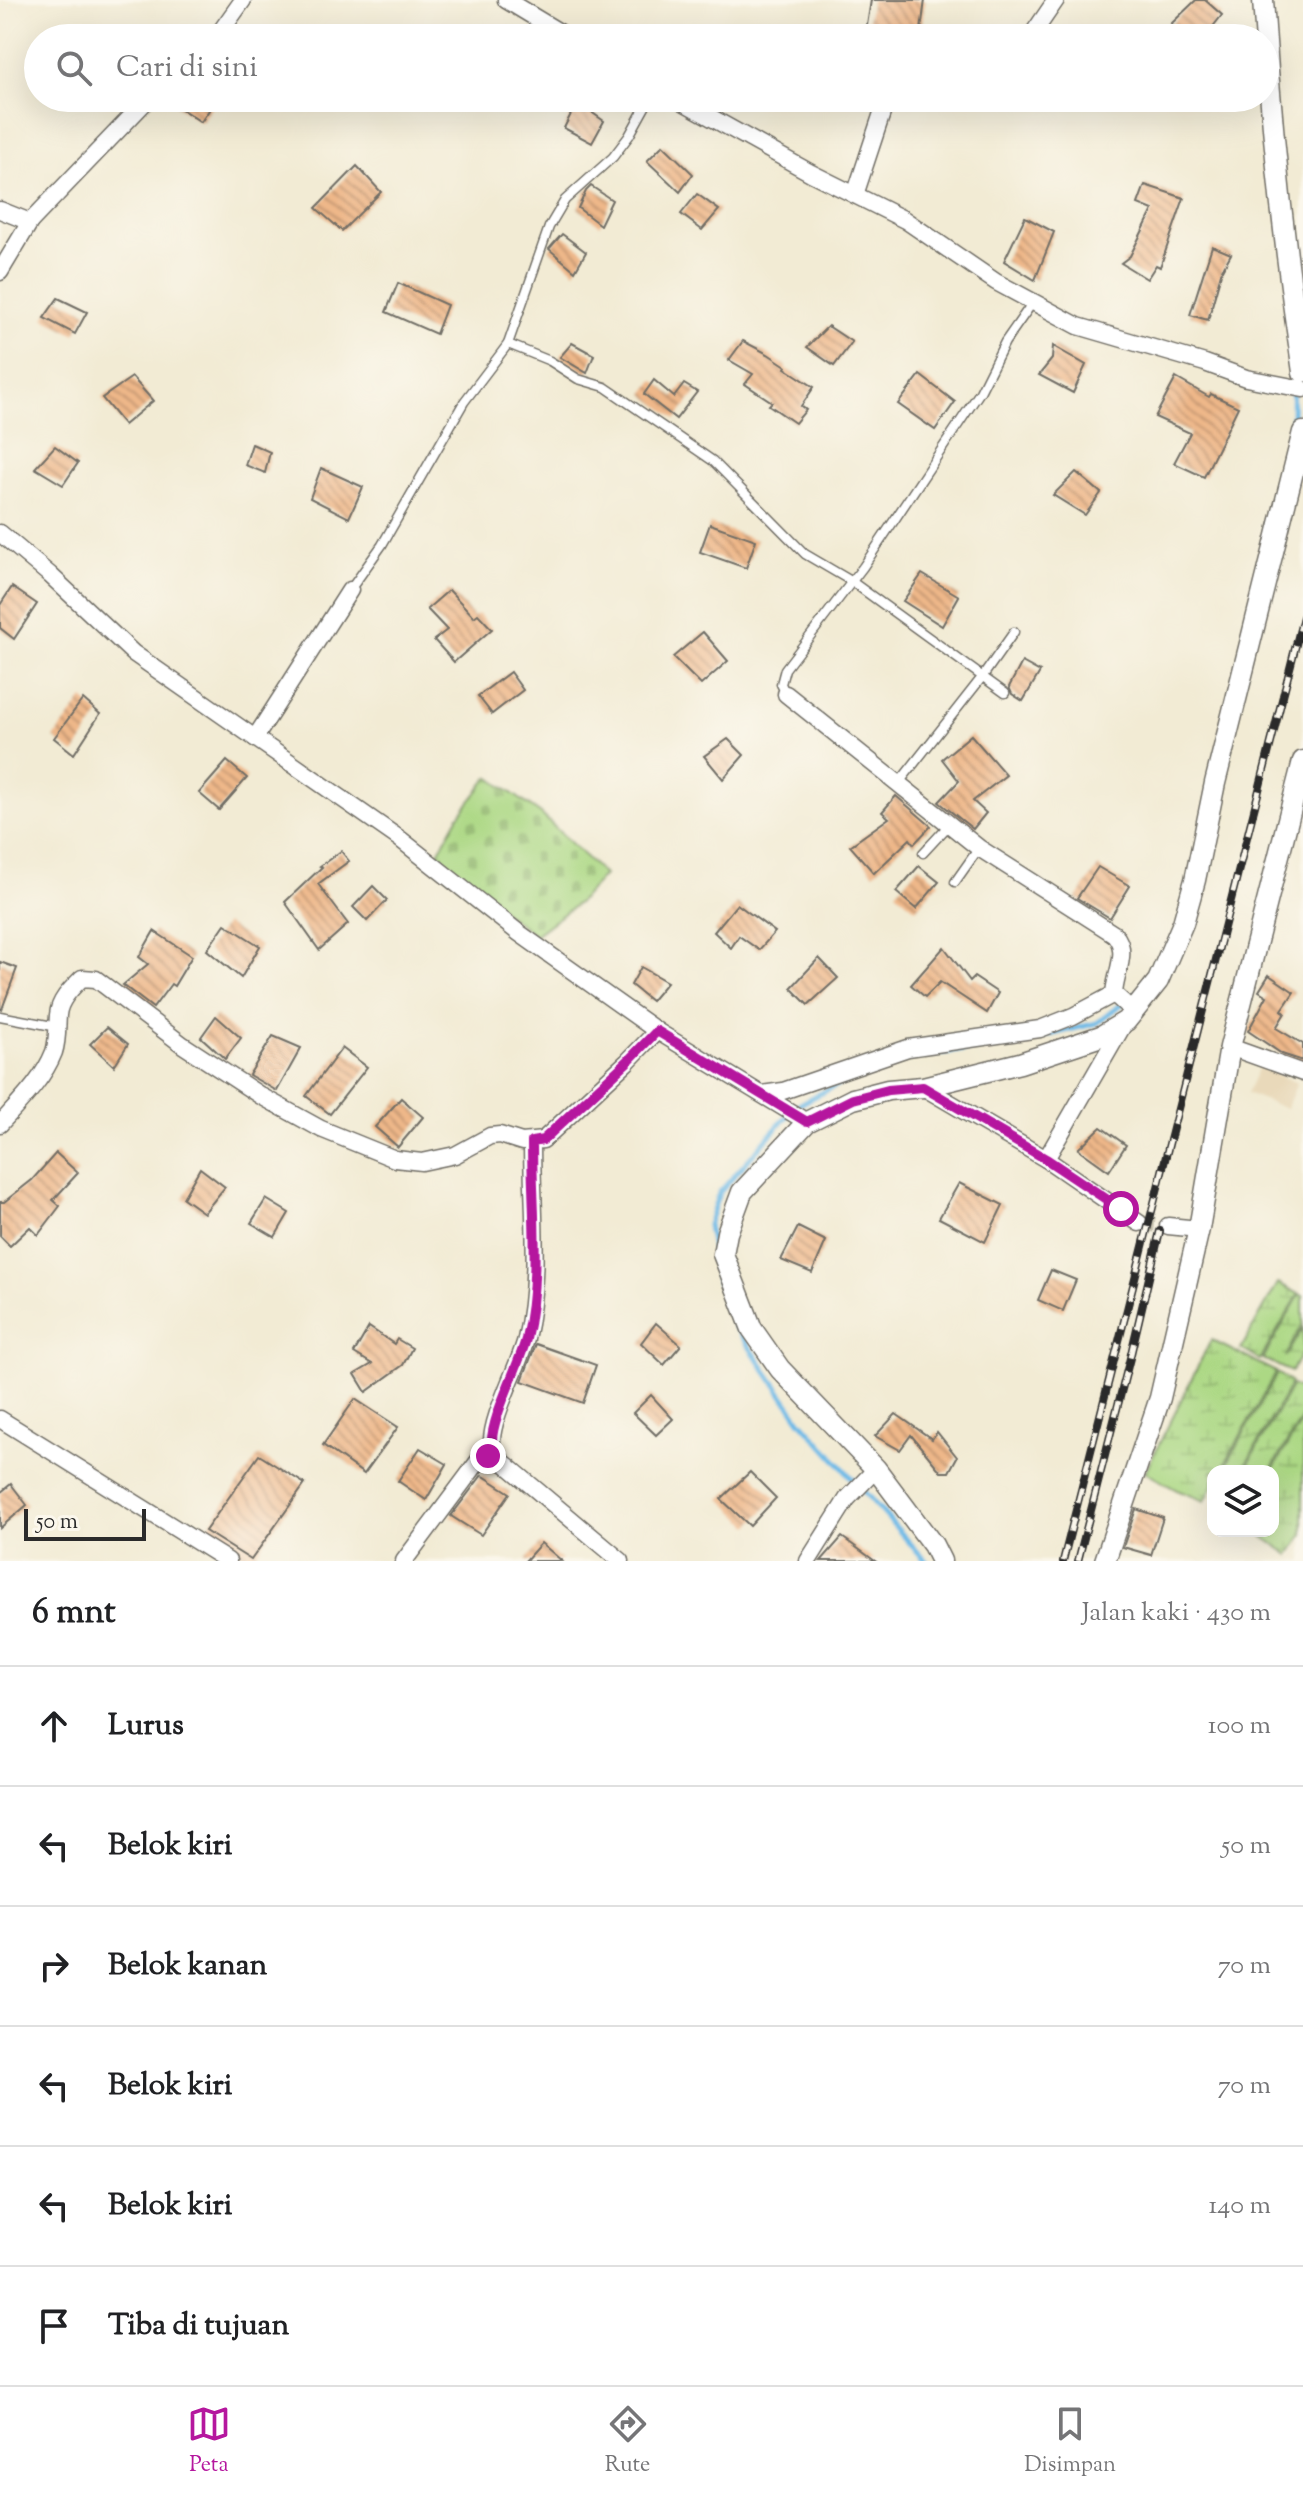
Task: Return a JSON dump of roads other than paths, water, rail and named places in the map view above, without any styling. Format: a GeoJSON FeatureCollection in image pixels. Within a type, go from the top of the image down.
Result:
{"type":"FeatureCollection","features":[{"type":"Feature","properties":{"kind":"street"},"geometry":{"type":"LineString","coordinates":[[226,24],[243,0]]}},
{"type":"Feature","properties":{"kind":"street"},"geometry":{"type":"LineString","coordinates":[[506,0],[546,24]]}},
{"type":"Feature","properties":{"kind":"street"},"geometry":{"type":"LineString","coordinates":[[1040,24],[1056,0]]}},
{"type":"Feature","properties":{"kind":"street"},"geometry":{"type":"LineString","coordinates":[[1263,0],[1264,24]]}},
{"type":"Feature","properties":{"kind":"street"},"geometry":{"type":"LineString","coordinates":[[0,272],[30,222],[136,112]]}},
{"type":"Feature","properties":{"kind":"street"},"geometry":{"type":"LineString","coordinates":[[702,112],[905,220],[996,282],[1078,326],[1277,386],[1302,384],[1270,112]]}},
{"type":"Feature","properties":{"kind":"street"},"geometry":{"type":"LineString","coordinates":[[855,195],[882,112]]}},
{"type":"Feature","properties":{"kind":"street"},"geometry":{"type":"LineString","coordinates":[[0,210],[30,222]]}},
{"type":"Feature","properties":{"kind":"street"},"geometry":{"type":"LineString","coordinates":[[941,1561],[933,1545],[780,1369],[752,1329],[723,1254],[727,1233],[742,1192],[801,1118],[888,1090],[923,1087],[1020,1063],[1101,1036],[1124,1006],[1158,981],[1187,908],[1303,432]]}},
{"type":"Feature","properties":{"kind":"street"},"geometry":{"type":"LineString","coordinates":[[0,533],[133,653],[400,839],[519,933],[657,1031],[801,1118]]}},
{"type":"Feature","properties":{"kind":"street"},"geometry":{"type":"LineString","coordinates":[[255,738],[350,590]]}},
{"type":"Feature","properties":{"kind":"street"},"geometry":{"type":"LineString","coordinates":[[786,694],[979,848],[1119,939],[1124,1006],[1046,1159]]}},
{"type":"Feature","properties":{"kind":"street"},"geometry":{"type":"LineString","coordinates":[[1105,1561],[1160,1398],[1199,1229],[1230,1047],[1303,761]]}},
{"type":"Feature","properties":{"kind":"street"},"geometry":{"type":"LineString","coordinates":[[0,1124],[39,1080],[54,1052],[59,1027],[58,1012],[67,993],[82,978],[96,979],[183,1045],[261,1096],[321,1129],[395,1159],[422,1162],[446,1158],[490,1136],[500,1135],[532,1142],[543,1140],[657,1031]]}},
{"type":"Feature","properties":{"kind":"street"},"geometry":{"type":"LineString","coordinates":[[768,1097],[908,1048],[1040,1029],[1073,1016],[1124,1006]]}},
{"type":"Feature","properties":{"kind":"street"},"geometry":{"type":"LineString","coordinates":[[1230,1047],[1303,1073]]}},
{"type":"Feature","properties":{"kind":"street"},"geometry":{"type":"LineString","coordinates":[[923,1087],[1046,1159],[1139,1223]]}},
{"type":"Feature","properties":{"kind":"street"},"geometry":{"type":"LineString","coordinates":[[532,1142],[535,1279],[532,1307],[525,1343],[499,1415],[492,1445],[496,1456],[621,1561]]}},
{"type":"Feature","properties":{"kind":"street"},"geometry":{"type":"LineString","coordinates":[[1168,1226],[1199,1229]]}},
{"type":"Feature","properties":{"kind":"street"},"geometry":{"type":"LineString","coordinates":[[0,1419],[228,1561]]}},
{"type":"Feature","properties":{"kind":"street"},"geometry":{"type":"LineString","coordinates":[[404,1561],[480,1459],[496,1456]]}},
{"type":"Feature","properties":{"kind":"street"},"geometry":{"type":"LineString","coordinates":[[808,1561],[847,1499],[871,1475]]}},
{"type":"Feature","properties":{"kind":"lane"},"geometry":{"type":"LineString","coordinates":[[350,590],[382,545],[464,402],[508,344],[549,227],[565,200],[613,157],[642,112]]}},
{"type":"Feature","properties":{"kind":"lane"},"geometry":{"type":"LineString","coordinates":[[786,694],[781,684],[785,669],[851,581],[980,392],[1005,342],[1033,302]]}},
{"type":"Feature","properties":{"kind":"lane"},"geometry":{"type":"LineString","coordinates":[[508,344],[550,361],[578,379],[605,387],[713,461],[805,554],[851,581],[1005,693]]}},
{"type":"Feature","properties":{"kind":"lane"},"geometry":{"type":"LineString","coordinates":[[898,784],[1014,632]]}},
{"type":"Feature","properties":{"kind":"lane"},"geometry":{"type":"LineString","coordinates":[[923,853],[949,825]]}},
{"type":"Feature","properties":{"kind":"lane"},"geometry":{"type":"LineString","coordinates":[[955,882],[979,848]]}},
{"type":"Feature","properties":{"kind":"lane"},"geometry":{"type":"LineString","coordinates":[[0,1016],[59,1027]]}},
{"type":"Feature","properties":{"kind":"waterway"},"geometry":{"type":"LineString","coordinates":[[1280,482],[1292,426],[1293,369]]}},
{"type":"Feature","properties":{"kind":"waterway"},"geometry":{"type":"LineString","coordinates":[[898,1059],[1021,1042],[1097,1023],[1138,992]]}},
{"type":"Feature","properties":{"kind":"waterway"},"geometry":{"type":"LineString","coordinates":[[866,1070],[796,1106],[719,1193],[708,1225],[718,1282],[735,1326],[800,1420],[926,1561]]}},
{"type":"Feature","properties":{"kind":"tunnel"},"geometry":{"type":"LineString","coordinates":[[1139,1223],[1168,1226]]}},
{"type":"Feature","properties":{"kind":"railway"},"geometry":{"type":"LineString","coordinates":[[1063,1561],[1303,617]]}},
{"type":"Feature","properties":{"kind":"railway"},"geometry":{"type":"LineString","coordinates":[[1078,1561],[1160,1231]]}}]}
